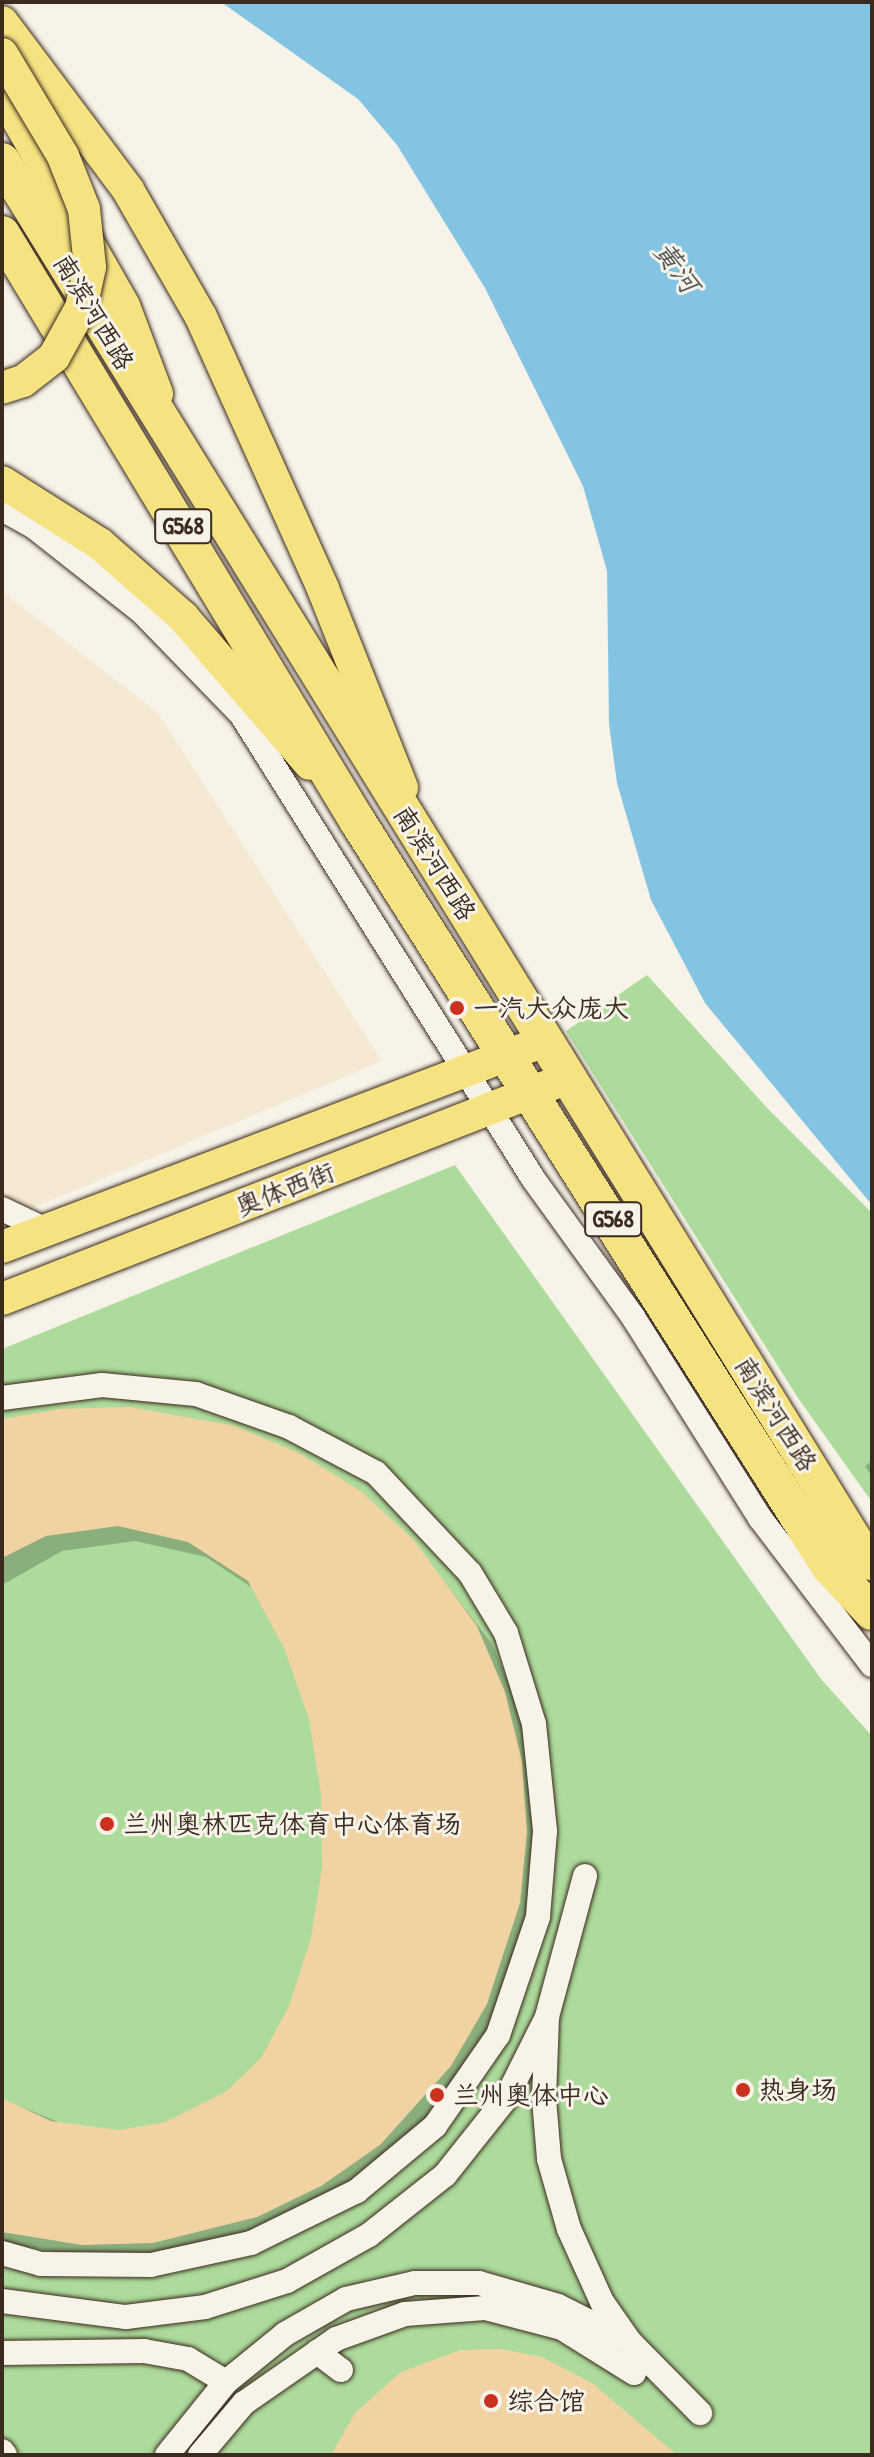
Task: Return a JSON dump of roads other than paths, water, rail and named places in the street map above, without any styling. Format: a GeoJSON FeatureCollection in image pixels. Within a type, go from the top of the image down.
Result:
{"type":"FeatureCollection","features":[{"type":"Feature","properties":{"kind":"highway","name":"南滨河西路"},"geometry":{"type":"LineString","coordinates":[[2,161],[545,1041],[872,1562]]}},
{"type":"Feature","properties":{"kind":"highway","name":"南滨河西路"},"geometry":{"type":"LineString","coordinates":[[2,234],[358,822],[508,1054],[829,1566],[872,1612]]}},
{"type":"Feature","properties":{"kind":"main road"},"geometry":{"type":"LineString","coordinates":[[2,22],[128,190],[201,317],[323,589],[425,847]]}},
{"type":"Feature","properties":{"kind":"main road"},"geometry":{"type":"LineString","coordinates":[[2,54],[63,156],[84,209],[90,267],[81,308],[54,357],[23,381],[2,388]]}},
{"type":"Feature","properties":{"kind":"main road"},"geometry":{"type":"LineString","coordinates":[[2,92],[124,306],[178,449]]}},
{"type":"Feature","properties":{"kind":"main road"},"geometry":{"type":"LineString","coordinates":[[2,482],[100,544],[183,617],[358,822]]}},
{"type":"Feature","properties":{"kind":"main road","name":"奥体西街"},"geometry":{"type":"LineString","coordinates":[[2,1247],[545,1041]]}},
{"type":"Feature","properties":{"kind":"main road","name":"奥体西街"},"geometry":{"type":"LineString","coordinates":[[2,1299],[568,1078]]}},
{"type":"Feature","properties":{"kind":"street"},"geometry":{"type":"LineString","coordinates":[[2,509],[33,526],[142,612],[241,714],[490,1109],[633,1317],[760,1518],[872,1665]]}},
{"type":"Feature","properties":{"kind":"street"},"geometry":{"type":"LineString","coordinates":[[2,1209],[46,1230]]}},
{"type":"Feature","properties":{"kind":"street"},"geometry":{"type":"LineString","coordinates":[[2,1398],[102,1385],[196,1394],[289,1427],[376,1473],[470,1573],[506,1633],[534,1724],[545,1831],[538,1917],[498,2035],[435,2126],[357,2191],[251,2243],[151,2265],[41,2264],[2,2253]]}},
{"type":"Feature","properties":{"kind":"street"},"geometry":{"type":"LineString","coordinates":[[2,2301],[126,2317],[205,2307],[287,2281],[369,2235],[445,2175],[507,2097],[547,2017],[585,1876]]}},
{"type":"Feature","properties":{"kind":"street"},"geometry":{"type":"LineString","coordinates":[[547,2017],[544,2099],[549,2159],[569,2229],[602,2302],[630,2342],[700,2413]]}},
{"type":"Feature","properties":{"kind":"street"},"geometry":{"type":"LineString","coordinates":[[167,2455],[226,2382],[285,2334],[346,2299],[415,2283],[479,2283],[558,2306],[630,2342]]}},
{"type":"Feature","properties":{"kind":"street"},"geometry":{"type":"LineString","coordinates":[[200,2455],[244,2403],[317,2352],[336,2339],[405,2314],[485,2308],[562,2328],[634,2373]]}},
{"type":"Feature","properties":{"kind":"street"},"geometry":{"type":"LineString","coordinates":[[2,2353],[144,2351],[188,2359],[226,2382]]}},
{"type":"Feature","properties":{"kind":"street"},"geometry":{"type":"LineString","coordinates":[[317,2352],[341,2370]]}},
{"type":"Feature","properties":{"kind":"water","name":"黄河"},"geometry":{"type":"Polygon","coordinates":[[[221,2],[872,2],[872,1205],[705,1003],[651,900],[617,783],[609,724],[607,571],[583,486],[485,288],[397,145],[358,99],[221,2]]]}},
{"type":"Feature","properties":{"kind":"place","name":"一汽大众庞大"},"geometry":{"type":"Point","coordinates":[457,1008]}},
{"type":"Feature","properties":{"kind":"place","name":"兰州奥林匹克体育中心体育场"},"geometry":{"type":"Point","coordinates":[107,1824]}},
{"type":"Feature","properties":{"kind":"place","name":"热身场"},"geometry":{"type":"Point","coordinates":[743,2090]}},
{"type":"Feature","properties":{"kind":"place","name":"兰州奥体中心"},"geometry":{"type":"Point","coordinates":[437,2095]}},
{"type":"Feature","properties":{"kind":"place","name":"综合馆"},"geometry":{"type":"Point","coordinates":[491,2401]}}]}
